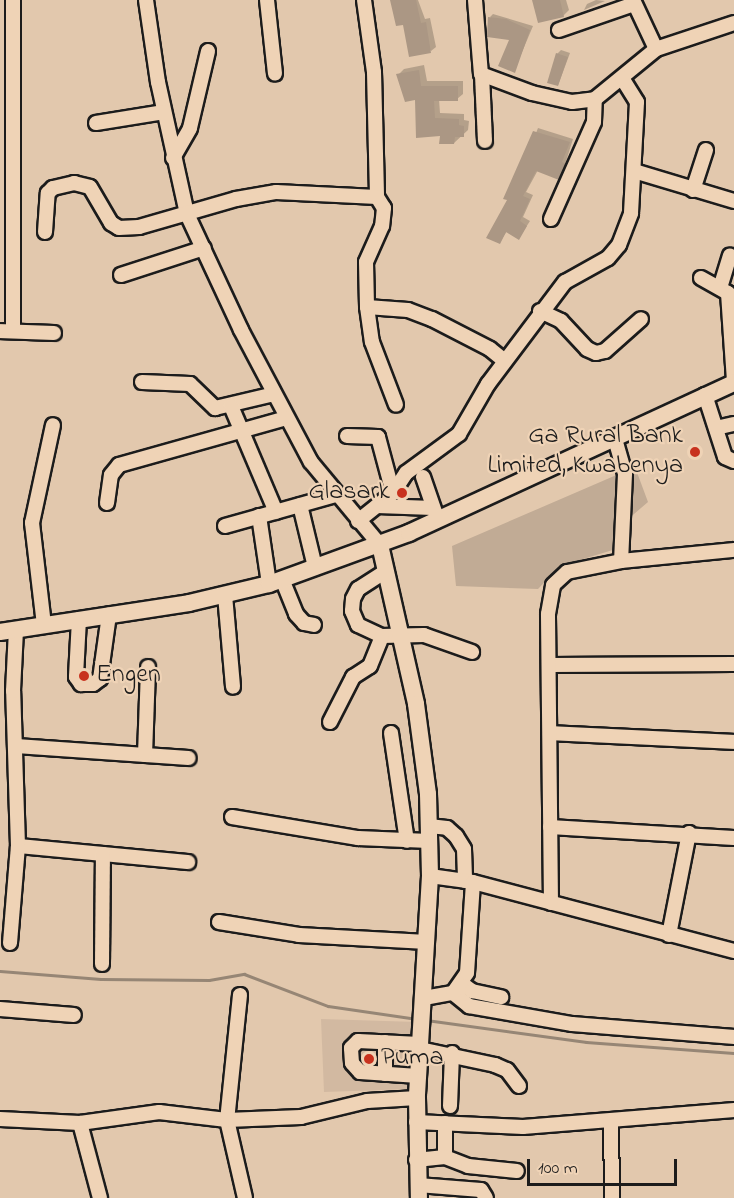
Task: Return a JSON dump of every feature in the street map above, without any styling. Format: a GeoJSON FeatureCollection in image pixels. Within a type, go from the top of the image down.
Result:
{"type":"FeatureCollection","features":[{"type":"Feature","properties":{"kind":"main road"},"geometry":{"type":"LineString","coordinates":[[8,631],[225,595],[276,582],[380,545],[435,514],[615,439],[734,383]]}},
{"type":"Feature","properties":{"kind":"main road"},"geometry":{"type":"LineString","coordinates":[[380,545],[403,638],[422,736],[429,834],[430,876],[416,1122],[418,1192]]}},
{"type":"Feature","properties":{"kind":"street"},"geometry":{"type":"LineString","coordinates":[[13,0],[7,331],[54,333]]}},
{"type":"Feature","properties":{"kind":"street"},"geometry":{"type":"LineString","coordinates":[[146,0],[164,112],[187,214],[286,418],[335,495],[380,545]]}},
{"type":"Feature","properties":{"kind":"street"},"geometry":{"type":"LineString","coordinates":[[267,0],[275,74]]}},
{"type":"Feature","properties":{"kind":"street"},"geometry":{"type":"LineString","coordinates":[[364,0],[374,72],[377,197]]}},
{"type":"Feature","properties":{"kind":"street"},"geometry":{"type":"LineString","coordinates":[[475,0],[485,141]]}},
{"type":"Feature","properties":{"kind":"street"},"geometry":{"type":"LineString","coordinates":[[559,30],[633,2],[656,49]]}},
{"type":"Feature","properties":{"kind":"street"},"geometry":{"type":"LineString","coordinates":[[482,75],[564,101],[595,99],[656,49],[734,23]]}},
{"type":"Feature","properties":{"kind":"street"},"geometry":{"type":"LineString","coordinates":[[173,158],[190,128],[208,51]]}},
{"type":"Feature","properties":{"kind":"street"},"geometry":{"type":"LineString","coordinates":[[358,521],[393,493],[406,473],[459,434],[540,311],[565,282],[614,252],[630,219],[638,102],[622,78]]}},
{"type":"Feature","properties":{"kind":"street"},"geometry":{"type":"LineString","coordinates":[[551,219],[594,122],[595,99]]}},
{"type":"Feature","properties":{"kind":"street"},"geometry":{"type":"LineString","coordinates":[[96,123],[164,112]]}},
{"type":"Feature","properties":{"kind":"street"},"geometry":{"type":"LineString","coordinates":[[693,190],[706,150]]}},
{"type":"Feature","properties":{"kind":"street"},"geometry":{"type":"LineString","coordinates":[[634,171],[734,201]]}},
{"type":"Feature","properties":{"kind":"street"},"geometry":{"type":"LineString","coordinates":[[45,232],[48,193],[52,188],[74,183],[90,187],[111,223],[119,228],[139,227],[236,199],[276,192],[377,197],[382,201],[384,218],[366,262],[367,307],[372,342],[396,405]]}},
{"type":"Feature","properties":{"kind":"street"},"geometry":{"type":"LineString","coordinates":[[121,275],[204,248]]}},
{"type":"Feature","properties":{"kind":"street"},"geometry":{"type":"LineString","coordinates":[[720,288],[730,255]]}},
{"type":"Feature","properties":{"kind":"street"},"geometry":{"type":"LineString","coordinates":[[700,278],[728,293],[729,345],[734,383]]}},
{"type":"Feature","properties":{"kind":"street"},"geometry":{"type":"LineString","coordinates":[[367,307],[408,310],[432,319],[490,349],[505,362]]}},
{"type":"Feature","properties":{"kind":"street"},"geometry":{"type":"LineString","coordinates":[[540,311],[561,321],[586,350],[596,353],[605,351],[642,319]]}},
{"type":"Feature","properties":{"kind":"street"},"geometry":{"type":"LineString","coordinates":[[142,382],[190,384],[215,408],[274,394]]}},
{"type":"Feature","properties":{"kind":"street"},"geometry":{"type":"LineString","coordinates":[[705,395],[725,457],[734,460]]}},
{"type":"Feature","properties":{"kind":"street"},"geometry":{"type":"LineString","coordinates":[[231,406],[276,512]]}},
{"type":"Feature","properties":{"kind":"street"},"geometry":{"type":"LineString","coordinates":[[107,503],[111,475],[119,465],[286,418]]}},
{"type":"Feature","properties":{"kind":"street"},"geometry":{"type":"LineString","coordinates":[[716,428],[734,424]]}},
{"type":"Feature","properties":{"kind":"street"},"geometry":{"type":"LineString","coordinates":[[44,624],[32,523],[53,426]]}},
{"type":"Feature","properties":{"kind":"street"},"geometry":{"type":"LineString","coordinates":[[347,436],[378,437],[393,493]]}},
{"type":"Feature","properties":{"kind":"street"},"geometry":{"type":"LineString","coordinates":[[615,439],[625,474],[621,561]]}},
{"type":"Feature","properties":{"kind":"street"},"geometry":{"type":"LineString","coordinates":[[376,506],[435,514],[423,477]]}},
{"type":"Feature","properties":{"kind":"street"},"geometry":{"type":"LineString","coordinates":[[225,526],[335,495]]}},
{"type":"Feature","properties":{"kind":"street"},"geometry":{"type":"LineString","coordinates":[[300,505],[315,567]]}},
{"type":"Feature","properties":{"kind":"street"},"geometry":{"type":"LineString","coordinates":[[259,516],[276,582],[303,622],[314,625]]}},
{"type":"Feature","properties":{"kind":"street"},"geometry":{"type":"LineString","coordinates":[[551,903],[548,614],[553,585],[567,572],[621,561],[734,550]]}},
{"type":"Feature","properties":{"kind":"street"},"geometry":{"type":"LineString","coordinates":[[386,571],[358,589],[352,610],[358,625],[381,636],[403,638],[424,635],[472,652]]}},
{"type":"Feature","properties":{"kind":"street"},"geometry":{"type":"LineString","coordinates":[[225,595],[233,687]]}},
{"type":"Feature","properties":{"kind":"street"},"geometry":{"type":"LineString","coordinates":[[79,619],[78,682],[93,684],[100,679],[110,615]]}},
{"type":"Feature","properties":{"kind":"street"},"geometry":{"type":"LineString","coordinates":[[8,631],[16,746],[18,846],[10,944]]}},
{"type":"Feature","properties":{"kind":"street"},"geometry":{"type":"LineString","coordinates":[[330,722],[353,677],[370,666],[381,636]]}},
{"type":"Feature","properties":{"kind":"street"},"geometry":{"type":"LineString","coordinates":[[78,651],[104,650]]}},
{"type":"Feature","properties":{"kind":"street"},"geometry":{"type":"LineString","coordinates":[[550,665],[734,664]]}},
{"type":"Feature","properties":{"kind":"street"},"geometry":{"type":"LineString","coordinates":[[145,755],[148,667]]}},
{"type":"Feature","properties":{"kind":"street"},"geometry":{"type":"LineString","coordinates":[[392,733],[407,841]]}},
{"type":"Feature","properties":{"kind":"street"},"geometry":{"type":"LineString","coordinates":[[550,733],[734,742]]}},
{"type":"Feature","properties":{"kind":"street"},"geometry":{"type":"LineString","coordinates":[[16,746],[189,758]]}},
{"type":"Feature","properties":{"kind":"street"},"geometry":{"type":"LineString","coordinates":[[232,817],[358,838],[407,841],[447,828],[456,836],[464,849],[469,881],[467,973],[457,988],[424,1002]]}},
{"type":"Feature","properties":{"kind":"street"},"geometry":{"type":"LineString","coordinates":[[550,827],[689,833],[734,838]]}},
{"type":"Feature","properties":{"kind":"street"},"geometry":{"type":"LineString","coordinates":[[669,935],[689,833]]}},
{"type":"Feature","properties":{"kind":"street"},"geometry":{"type":"LineString","coordinates":[[18,846],[188,862]]}},
{"type":"Feature","properties":{"kind":"street"},"geometry":{"type":"LineString","coordinates":[[102,964],[103,854]]}},
{"type":"Feature","properties":{"kind":"street"},"geometry":{"type":"LineString","coordinates":[[430,876],[469,881],[734,951]]}},
{"type":"Feature","properties":{"kind":"street"},"geometry":{"type":"LineString","coordinates":[[219,922],[298,935],[426,942]]}},
{"type":"Feature","properties":{"kind":"street"},"geometry":{"type":"LineString","coordinates":[[457,988],[501,997]]}},
{"type":"Feature","properties":{"kind":"street"},"geometry":{"type":"LineString","coordinates":[[457,988],[469,1006],[572,1024],[734,1037]]}},
{"type":"Feature","properties":{"kind":"street"},"geometry":{"type":"LineString","coordinates":[[240,995],[227,1120],[245,1198]]}},
{"type":"Feature","properties":{"kind":"street"},"geometry":{"type":"LineString","coordinates":[[0,1009],[74,1015]]}},
{"type":"Feature","properties":{"kind":"street"},"geometry":{"type":"LineString","coordinates":[[418,1076],[385,1074],[355,1068],[351,1048],[358,1041],[420,1041],[507,1070],[519,1086]]}},
{"type":"Feature","properties":{"kind":"street"},"geometry":{"type":"LineString","coordinates":[[385,1042],[385,1074]]}},
{"type":"Feature","properties":{"kind":"street"},"geometry":{"type":"LineString","coordinates":[[450,1106],[452,1053]]}},
{"type":"Feature","properties":{"kind":"street"},"geometry":{"type":"LineString","coordinates":[[0,1119],[80,1123],[159,1112],[227,1120],[301,1117],[367,1101],[417,1098]]}},
{"type":"Feature","properties":{"kind":"street"},"geometry":{"type":"LineString","coordinates":[[416,1122],[523,1127],[611,1122],[734,1110]]}},
{"type":"Feature","properties":{"kind":"street"},"geometry":{"type":"LineString","coordinates":[[611,1122],[612,1198]]}},
{"type":"Feature","properties":{"kind":"street"},"geometry":{"type":"LineString","coordinates":[[80,1123],[100,1198]]}},
{"type":"Feature","properties":{"kind":"street"},"geometry":{"type":"LineString","coordinates":[[445,1123],[445,1157]]}},
{"type":"Feature","properties":{"kind":"street"},"geometry":{"type":"LineString","coordinates":[[416,1160],[445,1157],[468,1166],[518,1171]]}},
{"type":"Feature","properties":{"kind":"street"},"geometry":{"type":"LineString","coordinates":[[418,1192],[482,1190],[486,1198]]}},
{"type":"Feature","properties":{"kind":"shaded area"},"geometry":{"type":"Polygon","coordinates":[[[635,467],[648,502],[620,526],[616,549],[560,566],[538,589],[456,586],[452,546],[635,467]]]}},
{"type":"Feature","properties":{"kind":"shaded area"},"geometry":{"type":"Polygon","coordinates":[[[321,1019],[417,1022],[411,1089],[324,1092],[321,1019]]]}},
{"type":"Feature","properties":{"kind":"building"},"geometry":{"type":"Polygon","coordinates":[[[390,0],[416,0],[421,23],[426,22],[431,53],[409,57],[403,25],[396,26],[390,0]]]}},
{"type":"Feature","properties":{"kind":"building"},"geometry":{"type":"Polygon","coordinates":[[[532,0],[560,0],[564,17],[538,23],[532,0]]]}},
{"type":"Feature","properties":{"kind":"building"},"geometry":{"type":"Polygon","coordinates":[[[488,17],[506,19],[530,30],[515,73],[498,66],[509,40],[487,37],[488,17]]]}},
{"type":"Feature","properties":{"kind":"building"},"geometry":{"type":"Polygon","coordinates":[[[556,53],[568,57],[558,86],[547,83],[556,53]]]}},
{"type":"Feature","properties":{"kind":"building"},"geometry":{"type":"Polygon","coordinates":[[[419,70],[421,86],[458,86],[458,101],[434,101],[435,118],[459,119],[459,125],[464,126],[464,137],[455,137],[454,144],[439,144],[440,136],[416,138],[415,100],[405,102],[396,74],[419,70]]]}},
{"type":"Feature","properties":{"kind":"building"},"geometry":{"type":"Polygon","coordinates":[[[533,131],[570,142],[562,162],[566,164],[559,180],[536,171],[523,196],[530,199],[520,221],[527,226],[519,240],[506,232],[500,244],[486,238],[507,200],[503,199],[533,131]]]}},
{"type":"Feature","properties":{"kind":"waterway"},"geometry":{"type":"LineString","coordinates":[[0,971],[101,979],[209,980],[244,974],[328,1006],[417,1019]]}},
{"type":"Feature","properties":{"kind":"waterway"},"geometry":{"type":"LineString","coordinates":[[426,1020],[586,1042],[734,1053]]}},
{"type":"Feature","properties":{"kind":"place","name":"Ga Rural Bank Limited, Kwabenya"},"geometry":{"type":"Point","coordinates":[695,452]}},
{"type":"Feature","properties":{"kind":"place","name":"Glasark"},"geometry":{"type":"Point","coordinates":[402,493]}},
{"type":"Feature","properties":{"kind":"place","name":"Engen"},"geometry":{"type":"Point","coordinates":[84,676]}},
{"type":"Feature","properties":{"kind":"place","name":"Puma"},"geometry":{"type":"Point","coordinates":[369,1059]}}]}
